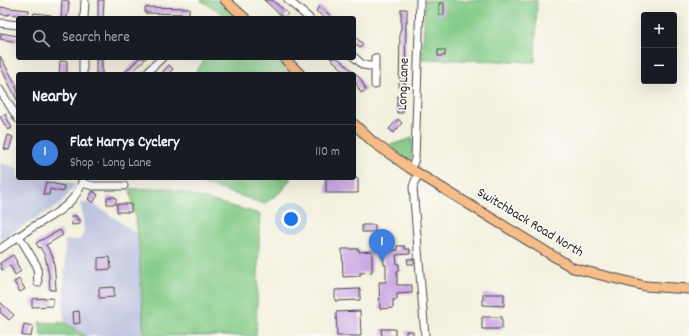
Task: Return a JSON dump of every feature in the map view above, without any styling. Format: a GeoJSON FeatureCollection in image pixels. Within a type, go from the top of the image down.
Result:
{"type":"FeatureCollection","features":[{"type":"Feature","properties":{"kind":"main road"},"geometry":{"type":"LineString","coordinates":[[225,0],[243,16]]}},
{"type":"Feature","properties":{"kind":"main road"},"geometry":{"type":"LineString","coordinates":[[286,60],[298,72]]}},
{"type":"Feature","properties":{"kind":"main road","name":"Switchback Road North"},"geometry":{"type":"LineString","coordinates":[[356,126],[373,142],[414,171],[573,268],[645,286],[689,289]]}},
{"type":"Feature","properties":{"kind":"street"},"geometry":{"type":"LineString","coordinates":[[84,16],[85,0]]}},
{"type":"Feature","properties":{"kind":"street"},"geometry":{"type":"LineString","coordinates":[[288,0],[307,16]]}},
{"type":"Feature","properties":{"kind":"street","name":"Long Lane"},"geometry":{"type":"LineString","coordinates":[[420,0],[413,187],[425,336]]}},
{"type":"Feature","properties":{"kind":"street"},"geometry":{"type":"LineString","coordinates":[[0,23],[16,25]]}},
{"type":"Feature","properties":{"kind":"street"},"geometry":{"type":"LineString","coordinates":[[375,58],[375,84]]}},
{"type":"Feature","properties":{"kind":"street"},"geometry":{"type":"LineString","coordinates":[[356,59],[363,65],[375,67]]}},
{"type":"Feature","properties":{"kind":"street"},"geometry":{"type":"LineString","coordinates":[[83,60],[83,72]]}},
{"type":"Feature","properties":{"kind":"street"},"geometry":{"type":"LineString","coordinates":[[147,72],[160,60]]}},
{"type":"Feature","properties":{"kind":"street"},"geometry":{"type":"LineString","coordinates":[[0,90],[16,116]]}},
{"type":"Feature","properties":{"kind":"street"},"geometry":{"type":"LineString","coordinates":[[0,249],[65,207],[77,194],[82,181],[93,186],[124,186]]}},
{"type":"Feature","properties":{"kind":"street"},"geometry":{"type":"LineString","coordinates":[[19,236],[37,266],[38,283]]}},
{"type":"Feature","properties":{"kind":"shaded area"},"geometry":{"type":"Polygon","coordinates":[[[0,163],[16,167],[16,180],[60,180],[75,184],[59,205],[0,239],[0,163]]]}},
{"type":"Feature","properties":{"kind":"shaded area"},"geometry":{"type":"Polygon","coordinates":[[[89,201],[138,234],[144,336],[86,336],[65,323],[63,310],[65,240],[79,240],[83,235],[84,230],[81,204],[88,203],[89,201]]]}},
{"type":"Feature","properties":{"kind":"green space"},"geometry":{"type":"Polygon","coordinates":[[[200,0],[218,0],[236,16],[227,16],[200,0]]]}},
{"type":"Feature","properties":{"kind":"green space"},"geometry":{"type":"Polygon","coordinates":[[[425,0],[537,0],[535,62],[422,59],[425,0]]]}},
{"type":"Feature","properties":{"kind":"green space"},"geometry":{"type":"Polygon","coordinates":[[[204,60],[279,60],[286,66],[284,69],[287,72],[196,72],[204,60]]]}},
{"type":"Feature","properties":{"kind":"green space"},"geometry":{"type":"Polygon","coordinates":[[[411,137],[413,138],[412,156],[407,160],[390,145],[410,139],[411,137]]]}},
{"type":"Feature","properties":{"kind":"green space"},"geometry":{"type":"Polygon","coordinates":[[[200,180],[290,180],[282,191],[264,204],[198,182],[200,180]]]}},
{"type":"Feature","properties":{"kind":"green space"},"geometry":{"type":"Polygon","coordinates":[[[166,188],[260,214],[256,336],[144,336],[138,234],[130,189],[166,188]]]}},
{"type":"Feature","properties":{"kind":"green space"},"geometry":{"type":"Polygon","coordinates":[[[39,322],[65,323],[86,336],[41,336],[39,322]]]}},
{"type":"Feature","properties":{"kind":"building"},"geometry":{"type":"Polygon","coordinates":[[[62,0],[69,1],[68,15],[61,16],[62,0]]]}},
{"type":"Feature","properties":{"kind":"building"},"geometry":{"type":"Polygon","coordinates":[[[98,0],[104,0],[103,16],[98,16],[98,0]]]}},
{"type":"Feature","properties":{"kind":"building"},"geometry":{"type":"Polygon","coordinates":[[[264,0],[272,0],[288,13],[286,16],[282,16],[264,0]]]}},
{"type":"Feature","properties":{"kind":"building"},"geometry":{"type":"Polygon","coordinates":[[[439,3],[444,3],[444,15],[439,15],[439,3]]]}},
{"type":"Feature","properties":{"kind":"building"},"geometry":{"type":"Polygon","coordinates":[[[320,6],[331,16],[322,16],[316,11],[320,6]]]}},
{"type":"Feature","properties":{"kind":"building"},"geometry":{"type":"Polygon","coordinates":[[[0,7],[29,10],[28,16],[0,14],[0,7]]]}},
{"type":"Feature","properties":{"kind":"building"},"geometry":{"type":"Polygon","coordinates":[[[145,7],[189,8],[189,14],[145,13],[145,7]]]}},
{"type":"Feature","properties":{"kind":"building"},"geometry":{"type":"Polygon","coordinates":[[[401,9],[407,9],[405,88],[399,88],[401,9]]]}},
{"type":"Feature","properties":{"kind":"building"},"geometry":{"type":"Polygon","coordinates":[[[34,13],[51,15],[51,16],[33,16],[34,13]]]}},
{"type":"Feature","properties":{"kind":"building"},"geometry":{"type":"Polygon","coordinates":[[[1,33],[16,36],[16,42],[0,39],[1,33]]]}},
{"type":"Feature","properties":{"kind":"building"},"geometry":{"type":"Polygon","coordinates":[[[356,38],[363,44],[360,48],[356,45],[356,38]]]}},
{"type":"Feature","properties":{"kind":"building"},"geometry":{"type":"Polygon","coordinates":[[[438,50],[445,50],[445,56],[438,56],[438,50]]]}},
{"type":"Feature","properties":{"kind":"building"},"geometry":{"type":"Polygon","coordinates":[[[0,56],[16,84],[16,98],[0,66],[0,56]]]}},
{"type":"Feature","properties":{"kind":"building"},"geometry":{"type":"Polygon","coordinates":[[[96,60],[102,60],[102,72],[96,72],[96,60]]]}},
{"type":"Feature","properties":{"kind":"building"},"geometry":{"type":"Polygon","coordinates":[[[137,60],[144,60],[133,72],[125,72],[137,60]]]}},
{"type":"Feature","properties":{"kind":"building"},"geometry":{"type":"Polygon","coordinates":[[[332,60],[340,60],[353,72],[346,72],[332,60]]]}},
{"type":"Feature","properties":{"kind":"building"},"geometry":{"type":"Polygon","coordinates":[[[60,61],[67,61],[67,72],[59,72],[60,61]]]}},
{"type":"Feature","properties":{"kind":"building"},"geometry":{"type":"Polygon","coordinates":[[[169,65],[173,69],[170,72],[163,72],[169,65]]]}},
{"type":"Feature","properties":{"kind":"building"},"geometry":{"type":"Polygon","coordinates":[[[356,74],[360,78],[366,90],[361,93],[356,83],[356,74]]]}},
{"type":"Feature","properties":{"kind":"building"},"geometry":{"type":"Polygon","coordinates":[[[397,96],[403,96],[403,113],[397,113],[397,96]]]}},
{"type":"Feature","properties":{"kind":"building"},"geometry":{"type":"Polygon","coordinates":[[[5,114],[12,128],[8,130],[0,117],[5,114]]]}},
{"type":"Feature","properties":{"kind":"building"},"geometry":{"type":"Polygon","coordinates":[[[398,119],[402,123],[394,133],[389,129],[398,119]]]}},
{"type":"Feature","properties":{"kind":"building"},"geometry":{"type":"Polygon","coordinates":[[[8,135],[13,137],[9,150],[4,149],[8,135]]]}},
{"type":"Feature","properties":{"kind":"building"},"geometry":{"type":"Polygon","coordinates":[[[356,178],[358,178],[358,193],[326,193],[326,180],[356,180],[356,178]]]}},
{"type":"Feature","properties":{"kind":"building"},"geometry":{"type":"Polygon","coordinates":[[[46,182],[64,186],[63,192],[50,189],[49,195],[43,194],[46,182]]]}},
{"type":"Feature","properties":{"kind":"building"},"geometry":{"type":"Polygon","coordinates":[[[93,191],[98,195],[93,203],[88,199],[93,191]]]}},
{"type":"Feature","properties":{"kind":"building"},"geometry":{"type":"Polygon","coordinates":[[[107,197],[116,197],[116,204],[107,204],[107,197]]]}},
{"type":"Feature","properties":{"kind":"building"},"geometry":{"type":"Polygon","coordinates":[[[117,204],[131,204],[131,212],[117,212],[117,204]]]}},
{"type":"Feature","properties":{"kind":"building"},"geometry":{"type":"Polygon","coordinates":[[[71,216],[77,216],[77,220],[80,219],[80,224],[72,225],[71,216]]]}},
{"type":"Feature","properties":{"kind":"building"},"geometry":{"type":"Polygon","coordinates":[[[362,225],[375,225],[375,232],[362,232],[362,225]]]}},
{"type":"Feature","properties":{"kind":"building"},"geometry":{"type":"Polygon","coordinates":[[[60,230],[63,235],[46,245],[53,257],[55,273],[56,290],[50,290],[45,256],[36,243],[60,230]]]}},
{"type":"Feature","properties":{"kind":"building"},"geometry":{"type":"Polygon","coordinates":[[[397,246],[405,246],[405,249],[410,249],[410,254],[396,255],[397,264],[399,264],[399,271],[397,271],[397,285],[412,285],[412,293],[397,294],[397,300],[393,300],[393,308],[380,309],[379,282],[386,282],[386,265],[384,265],[383,250],[398,250],[397,246]]]}},
{"type":"Feature","properties":{"kind":"building"},"geometry":{"type":"Polygon","coordinates":[[[342,249],[359,249],[359,252],[372,251],[372,272],[360,273],[360,276],[343,277],[342,249]]]}},
{"type":"Feature","properties":{"kind":"building"},"geometry":{"type":"Polygon","coordinates":[[[13,255],[21,271],[15,275],[10,265],[2,270],[0,265],[0,263],[13,255]]]}},
{"type":"Feature","properties":{"kind":"building"},"geometry":{"type":"Polygon","coordinates":[[[110,257],[111,269],[98,270],[98,258],[110,257]]]}},
{"type":"Feature","properties":{"kind":"building"},"geometry":{"type":"Polygon","coordinates":[[[407,259],[414,259],[414,264],[408,264],[407,259]]]}},
{"type":"Feature","properties":{"kind":"building"},"geometry":{"type":"Polygon","coordinates":[[[19,279],[25,289],[20,292],[14,282],[19,279]]]}},
{"type":"Feature","properties":{"kind":"building"},"geometry":{"type":"Polygon","coordinates":[[[114,287],[114,297],[99,298],[99,288],[114,287]]]}},
{"type":"Feature","properties":{"kind":"building"},"geometry":{"type":"Polygon","coordinates":[[[360,289],[360,300],[335,301],[335,290],[360,289]]]}},
{"type":"Feature","properties":{"kind":"building"},"geometry":{"type":"Polygon","coordinates":[[[483,294],[504,294],[504,306],[483,305],[483,294]]]}},
{"type":"Feature","properties":{"kind":"building"},"geometry":{"type":"Polygon","coordinates":[[[53,298],[53,306],[32,307],[32,299],[53,298]]]}},
{"type":"Feature","properties":{"kind":"building"},"geometry":{"type":"Polygon","coordinates":[[[0,302],[14,315],[9,320],[0,312],[0,302]]]}},
{"type":"Feature","properties":{"kind":"building"},"geometry":{"type":"Polygon","coordinates":[[[79,311],[80,323],[74,324],[73,312],[79,311]]]}},
{"type":"Feature","properties":{"kind":"building"},"geometry":{"type":"Polygon","coordinates":[[[360,311],[361,336],[337,336],[336,312],[360,311]]]}},
{"type":"Feature","properties":{"kind":"building"},"geometry":{"type":"Polygon","coordinates":[[[482,317],[502,317],[502,329],[482,329],[482,317]]]}},
{"type":"Feature","properties":{"kind":"building"},"geometry":{"type":"Polygon","coordinates":[[[24,324],[33,326],[31,336],[22,336],[24,324]]]}},
{"type":"Feature","properties":{"kind":"building"},"geometry":{"type":"Polygon","coordinates":[[[381,329],[395,329],[395,336],[382,336],[381,329]]]}},
{"type":"Feature","properties":{"kind":"building"},"geometry":{"type":"Polygon","coordinates":[[[406,331],[413,331],[413,336],[406,336],[406,331]]]}},
{"type":"Feature","properties":{"kind":"place","name":"Flat Harrys Cyclery"},"geometry":{"type":"Point","coordinates":[382,262]}}]}
